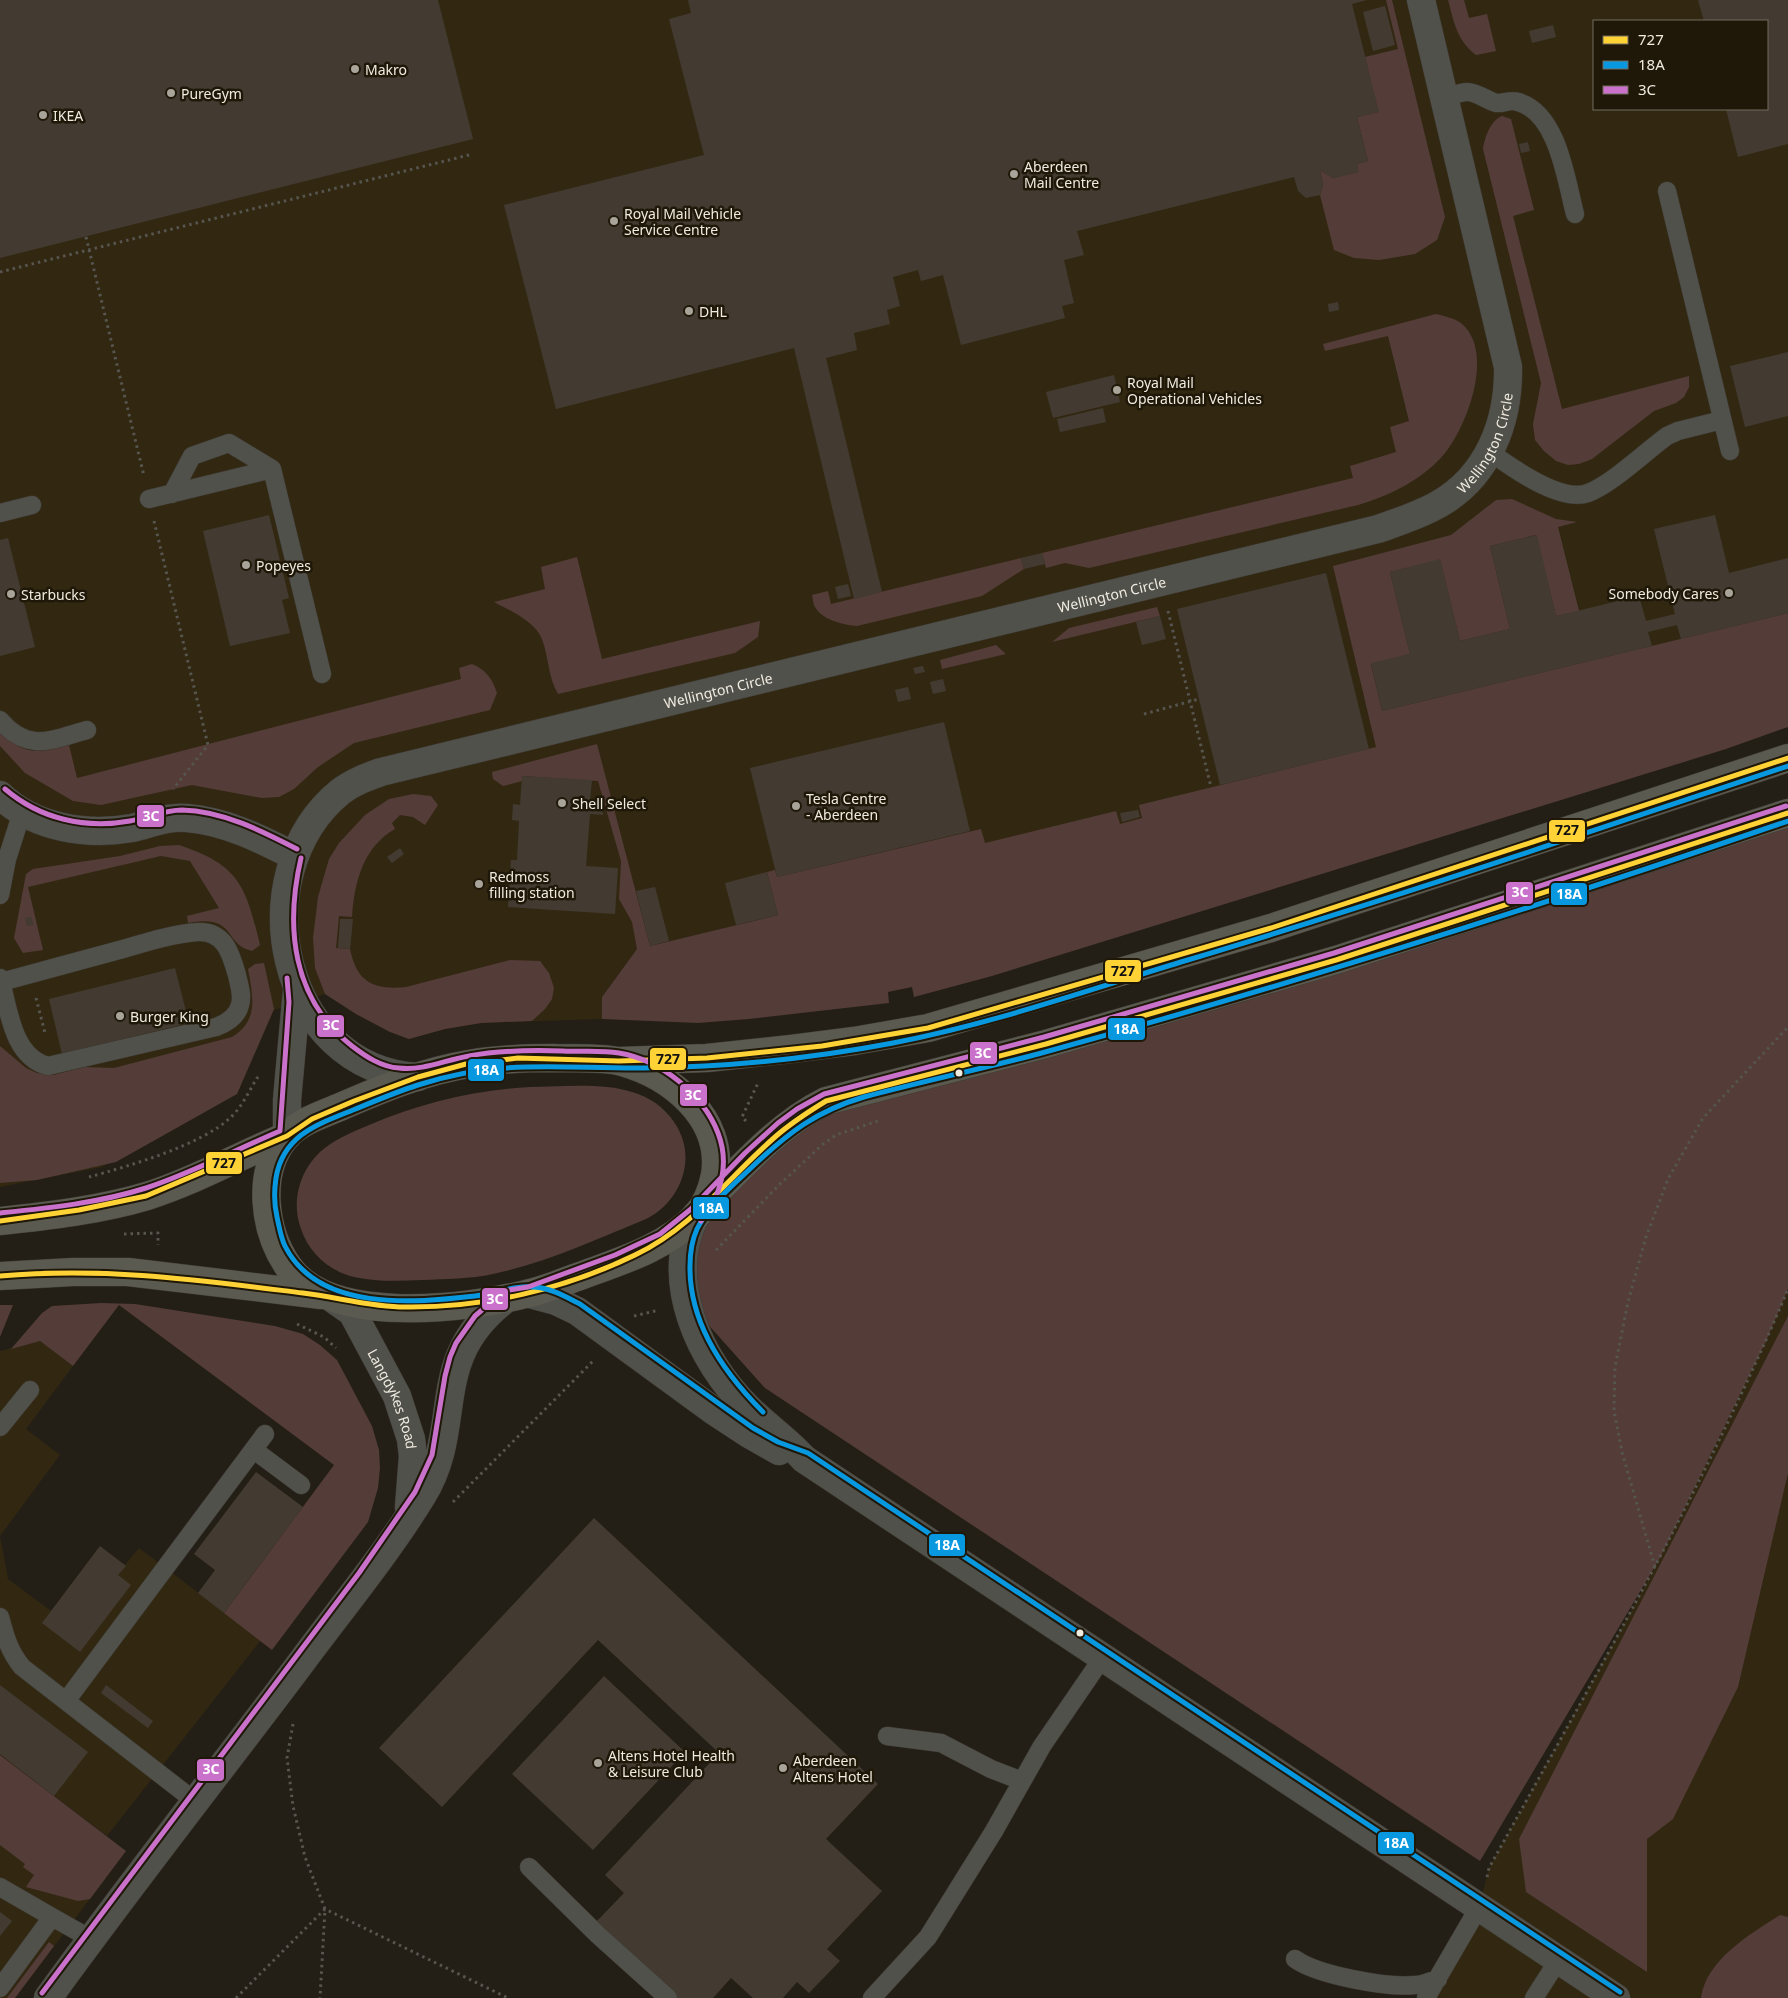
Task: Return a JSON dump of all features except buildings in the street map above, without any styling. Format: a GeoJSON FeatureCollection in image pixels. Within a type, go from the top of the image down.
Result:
{"type":"FeatureCollection","features":[{"type":"Feature","properties":{"kind":"main road"},"geometry":{"type":"LineString","coordinates":[[0,1221],[97,1207],[160,1191],[287,1136],[312,1119],[418,1077],[466,1064],[494,1060],[554,1058],[619,1061],[707,1058],[822,1046],[901,1034],[946,1023],[1271,928],[1788,758]]}},
{"type":"Feature","properties":{"kind":"main road"},"geometry":{"type":"LineString","coordinates":[[0,1276],[73,1272],[158,1275],[329,1297],[361,1304],[407,1307],[466,1304],[518,1296],[634,1256],[664,1240],[700,1210],[777,1134],[801,1115],[826,1101],[1055,1041],[1336,960],[1788,813]]}},
{"type":"Feature","properties":{"kind":"main road"},"geometry":{"type":"LineString","coordinates":[[619,1061],[652,1073],[665,1081],[699,1112],[713,1141],[716,1158],[714,1178],[700,1210]]}},
{"type":"Feature","properties":{"kind":"main road"},"geometry":{"type":"LineString","coordinates":[[287,1136],[277,1150],[269,1176],[267,1206],[270,1223],[274,1238],[288,1266],[310,1288],[329,1297]]}},
{"type":"Feature","properties":{"kind":"street","name":"Wellington Circle"},"geometry":{"type":"LineString","coordinates":[[418,1077],[382,1072],[350,1055],[325,1033],[315,1021],[297,990],[290,963],[285,907],[287,880],[294,856],[313,822],[328,804],[358,780],[381,772],[1378,529],[1424,512],[1455,494],[1475,473],[1490,452],[1498,432],[1507,402],[1508,367],[1421,0]]}},
{"type":"Feature","properties":{"kind":"street"},"geometry":{"type":"LineString","coordinates":[[0,795],[22,812],[45,823],[76,830],[121,830],[173,818],[198,819],[253,836],[294,856]]}},
{"type":"Feature","properties":{"kind":"street","name":"Wellington Circle"},"geometry":{"type":"LineString","coordinates":[[287,1136],[297,990]]}},
{"type":"Feature","properties":{"kind":"street"},"geometry":{"type":"LineString","coordinates":[[700,1210],[690,1228],[684,1256],[686,1301],[690,1317],[706,1352],[727,1385],[748,1408],[804,1459],[1616,1998]]}},
{"type":"Feature","properties":{"kind":"street"},"geometry":{"type":"LineString","coordinates":[[518,1296],[566,1305],[616,1337],[749,1434],[775,1449],[804,1459]]}},
{"type":"Feature","properties":{"kind":"street","name":"Langdykes Road"},"geometry":{"type":"LineString","coordinates":[[48,1998],[365,1577],[422,1496],[435,1471],[443,1437],[452,1377],[462,1348],[481,1321],[518,1296]]}},
{"type":"Feature","properties":{"kind":"street","name":"Langdykes Road"},"geometry":{"type":"LineString","coordinates":[[329,1297],[352,1312],[390,1380],[407,1424],[414,1456],[412,1487],[407,1516]]}},
{"type":"Feature","properties":{"kind":"lane"},"geometry":{"type":"LineString","coordinates":[[1445,98],[1467,92],[1498,103],[1512,100],[1520,102],[1537,113],[1550,130],[1556,142],[1575,214]]}},
{"type":"Feature","properties":{"kind":"lane"},"geometry":{"type":"LineString","coordinates":[[1667,191],[1730,451]]}},
{"type":"Feature","properties":{"kind":"lane"},"geometry":{"type":"LineString","coordinates":[[1490,452],[1538,482],[1565,493],[1579,494],[1598,488],[1667,436],[1678,431],[1722,420]]}},
{"type":"Feature","properties":{"kind":"lane"},"geometry":{"type":"LineString","coordinates":[[172,494],[192,456],[229,443],[272,469],[322,674]]}},
{"type":"Feature","properties":{"kind":"lane"},"geometry":{"type":"LineString","coordinates":[[149,499],[272,469]]}},
{"type":"Feature","properties":{"kind":"lane"},"geometry":{"type":"LineString","coordinates":[[0,512],[32,505]]}},
{"type":"Feature","properties":{"kind":"lane"},"geometry":{"type":"LineString","coordinates":[[0,720],[20,738],[31,742],[45,742],[87,730]]}},
{"type":"Feature","properties":{"kind":"lane"},"geometry":{"type":"LineString","coordinates":[[0,895],[7,858],[22,812]]}},
{"type":"Feature","properties":{"kind":"lane"},"geometry":{"type":"LineString","coordinates":[[199,932],[210,933],[220,938],[232,956],[240,991],[240,1006],[236,1014],[224,1024],[216,1027],[52,1066],[40,1064],[30,1058],[24,1050],[17,1037],[0,981],[165,938],[199,932]]}},
{"type":"Feature","properties":{"kind":"lane"},"geometry":{"type":"LineString","coordinates":[[0,1428],[30,1390]]}},
{"type":"Feature","properties":{"kind":"lane"},"geometry":{"type":"LineString","coordinates":[[66,1701],[265,1434]]}},
{"type":"Feature","properties":{"kind":"lane"},"geometry":{"type":"LineString","coordinates":[[254,1450],[301,1485]]}},
{"type":"Feature","properties":{"kind":"lane"},"geometry":{"type":"LineString","coordinates":[[0,1617],[6,1641],[12,1655],[22,1667],[196,1802]]}},
{"type":"Feature","properties":{"kind":"lane"},"geometry":{"type":"LineString","coordinates":[[872,1998],[928,1938],[1042,1746],[1103,1657]]}},
{"type":"Feature","properties":{"kind":"lane"},"geometry":{"type":"LineString","coordinates":[[887,1736],[941,1742],[990,1769],[1022,1781]]}},
{"type":"Feature","properties":{"kind":"lane"},"geometry":{"type":"LineString","coordinates":[[529,1867],[598,1935],[668,1998]]}},
{"type":"Feature","properties":{"kind":"lane"},"geometry":{"type":"LineString","coordinates":[[0,1887],[91,1939]]}},
{"type":"Feature","properties":{"kind":"lane"},"geometry":{"type":"LineString","coordinates":[[1426,1998],[1479,1907]]}},
{"type":"Feature","properties":{"kind":"lane"},"geometry":{"type":"LineString","coordinates":[[0,1988],[52,1917]]}},
{"type":"Feature","properties":{"kind":"lane"},"geometry":{"type":"LineString","coordinates":[[1296,1958],[1304,1965],[1352,1978],[1390,1985],[1416,1985],[1438,1979]]}},
{"type":"Feature","properties":{"kind":"lane"},"geometry":{"type":"LineString","coordinates":[[1534,1998],[1559,1960]]}},
{"type":"Feature","properties":{"kind":"path"},"geometry":{"type":"LineString","coordinates":[[0,272],[473,154]]}},
{"type":"Feature","properties":{"kind":"path"},"geometry":{"type":"LineString","coordinates":[[86,237],[208,745],[172,790]]}},
{"type":"Feature","properties":{"kind":"path"},"geometry":{"type":"LineString","coordinates":[[1161,581],[1211,787]]}},
{"type":"Feature","properties":{"kind":"path"},"geometry":{"type":"LineString","coordinates":[[1144,714],[1199,699]]}},
{"type":"Feature","properties":{"kind":"path"},"geometry":{"type":"LineString","coordinates":[[35,995],[52,1066]]}},
{"type":"Feature","properties":{"kind":"path"},"geometry":{"type":"LineString","coordinates":[[1655,1567],[1622,1452],[1614,1411],[1615,1367],[1628,1302],[1646,1236],[1668,1179],[1703,1118],[1788,1027]]}},
{"type":"Feature","properties":{"kind":"path"},"geometry":{"type":"LineString","coordinates":[[80,1178],[90,1177],[148,1159],[215,1130],[232,1116],[257,1078],[291,1072]]}},
{"type":"Feature","properties":{"kind":"path"},"geometry":{"type":"LineString","coordinates":[[713,1255],[744,1220],[822,1145],[850,1130],[887,1118]]}},
{"type":"Feature","properties":{"kind":"path"},"geometry":{"type":"LineString","coordinates":[[90,1177],[97,1207]]}},
{"type":"Feature","properties":{"kind":"path"},"geometry":{"type":"LineString","coordinates":[[122,1234],[158,1233],[158,1275]]}},
{"type":"Feature","properties":{"kind":"path"},"geometry":{"type":"LineString","coordinates":[[1479,1907],[1489,1868],[1655,1567],[1766,1341],[1788,1289]]}},
{"type":"Feature","properties":{"kind":"path"},"geometry":{"type":"LineString","coordinates":[[447,1508],[616,1337],[630,1317],[657,1312],[686,1301]]}},
{"type":"Feature","properties":{"kind":"path"},"geometry":{"type":"LineString","coordinates":[[289,1322],[299,1324],[324,1336],[341,1353]]}},
{"type":"Feature","properties":{"kind":"path"},"geometry":{"type":"LineString","coordinates":[[294,1719],[287,1758],[293,1806],[305,1857],[324,1909],[320,1998]]}},
{"type":"Feature","properties":{"kind":"path"},"geometry":{"type":"LineString","coordinates":[[236,1998],[324,1909]]}},
{"type":"Feature","properties":{"kind":"path"},"geometry":{"type":"LineString","coordinates":[[324,1909],[508,1998]]}},
{"type":"Feature","properties":{"kind":"shaded area"},"geometry":{"type":"Polygon","coordinates":[[[0,0],[1788,0],[1788,670],[990,866],[637,949],[602,997],[602,1019],[481,1023],[445,1029],[409,1039],[390,1032],[356,1014],[325,994],[274,1010],[237,1094],[102,1167],[0,1187],[0,0]]]}},
{"type":"Feature","properties":{"kind":"shaded area"},"geometry":{"type":"Polygon","coordinates":[[[1386,0],[1392,0],[1445,217],[1437,240],[1415,254],[1379,260],[1354,258],[1334,250],[1320,195],[1323,185],[1320,170],[1333,178],[1358,172],[1357,164],[1368,161],[1357,117],[1378,112],[1365,57],[1398,49],[1386,0]]]}},
{"type":"Feature","properties":{"kind":"shaded area"},"geometry":{"type":"Polygon","coordinates":[[[1448,0],[1464,0],[1469,18],[1487,14],[1496,51],[1476,55],[1464,44],[1457,30],[1448,0]]]}},
{"type":"Feature","properties":{"kind":"shaded area"},"geometry":{"type":"Polygon","coordinates":[[[1502,116],[1511,119],[1534,210],[1513,216],[1562,409],[1689,376],[1689,387],[1684,397],[1676,403],[1654,411],[1592,459],[1579,464],[1568,465],[1556,461],[1535,440],[1533,424],[1541,383],[1483,149],[1491,125],[1502,116]]]}},
{"type":"Feature","properties":{"kind":"shaded area"},"geometry":{"type":"Polygon","coordinates":[[[1436,314],[1458,321],[1471,335],[1476,351],[1477,369],[1469,407],[1454,440],[1437,462],[1416,479],[1382,497],[1358,505],[1089,568],[1065,563],[1046,568],[1042,553],[1353,478],[1350,466],[1396,452],[1390,427],[1409,421],[1388,336],[1325,351],[1323,344],[1436,314]]]}},
{"type":"Feature","properties":{"kind":"shaded area"},"geometry":{"type":"Polygon","coordinates":[[[1512,499],[1556,519],[1577,522],[1558,527],[1579,611],[1556,616],[1536,535],[1490,546],[1510,629],[1460,641],[1440,560],[1390,572],[1410,654],[1371,664],[1382,711],[1788,613],[1788,727],[1726,749],[992,976],[914,997],[912,987],[888,992],[889,1003],[698,1023],[602,1019],[602,997],[637,949],[632,922],[619,899],[621,861],[598,781],[522,776],[522,781],[503,786],[493,779],[492,772],[597,744],[650,946],[778,915],[767,872],[775,870],[777,877],[981,829],[985,843],[1116,811],[1120,824],[1142,818],[1139,805],[1376,747],[1333,566],[1451,535],[1496,500],[1512,499]]]}},
{"type":"Feature","properties":{"kind":"shaded area"},"geometry":{"type":"Polygon","coordinates":[[[577,557],[602,659],[760,621],[758,637],[735,653],[558,694],[552,681],[539,633],[528,621],[494,602],[545,589],[541,567],[577,557]]]}},
{"type":"Feature","properties":{"kind":"shaded area"},"geometry":{"type":"Polygon","coordinates":[[[1021,558],[1024,569],[982,596],[857,626],[840,623],[828,618],[818,612],[813,603],[812,595],[828,591],[831,604],[1021,558]]]}},
{"type":"Feature","properties":{"kind":"shaded area"},"geometry":{"type":"Polygon","coordinates":[[[1157,607],[1160,616],[1052,642],[1069,628],[1157,607]]]}},
{"type":"Feature","properties":{"kind":"shaded area"},"geometry":{"type":"Polygon","coordinates":[[[996,645],[1006,654],[942,669],[940,660],[996,645]]]}},
{"type":"Feature","properties":{"kind":"shaded area"},"geometry":{"type":"Polygon","coordinates":[[[472,664],[485,672],[491,679],[497,693],[490,710],[354,743],[318,767],[294,789],[279,797],[262,798],[192,785],[101,805],[73,801],[25,773],[0,746],[0,732],[17,746],[32,751],[69,745],[77,778],[461,679],[459,668],[472,664]]]}},
{"type":"Feature","properties":{"kind":"shaded area"},"geometry":{"type":"Polygon","coordinates":[[[413,794],[431,796],[438,805],[425,825],[413,817],[400,815],[392,823],[395,829],[375,846],[362,867],[358,879],[352,917],[339,916],[336,948],[350,949],[357,970],[369,982],[395,988],[406,987],[510,960],[540,961],[549,973],[554,988],[552,999],[545,1009],[532,1021],[481,1023],[445,1029],[409,1039],[390,1032],[356,1014],[325,994],[315,968],[313,938],[318,897],[329,859],[339,843],[365,815],[389,799],[413,794]]]}},
{"type":"Feature","properties":{"kind":"shaded area"},"geometry":{"type":"Polygon","coordinates":[[[1788,813],[1788,1289],[1766,1341],[1660,1558],[1480,1861],[765,1388],[687,1301],[686,1242],[801,1115],[1788,813]]]}},
{"type":"Feature","properties":{"kind":"shaded area"},"geometry":{"type":"Polygon","coordinates":[[[179,845],[215,861],[228,870],[237,881],[250,908],[260,945],[252,951],[236,942],[222,926],[204,921],[188,923],[187,916],[219,908],[190,861],[161,856],[28,887],[43,950],[23,953],[14,938],[26,874],[33,869],[120,856],[160,846],[179,845]]]}},
{"type":"Feature","properties":{"kind":"shaded area"},"geometry":{"type":"Polygon","coordinates":[[[264,963],[274,1009],[237,1094],[116,1162],[37,1180],[0,1183],[0,1046],[26,1068],[37,1073],[53,1075],[85,1067],[114,1068],[232,1037],[241,1031],[250,1016],[252,998],[248,969],[255,964],[264,963]]]}},
{"type":"Feature","properties":{"kind":"shaded area"},"geometry":{"type":"Polygon","coordinates":[[[530,1087],[608,1087],[645,1097],[661,1107],[677,1127],[685,1148],[685,1165],[681,1182],[667,1204],[646,1219],[552,1257],[513,1269],[476,1277],[397,1281],[362,1279],[328,1266],[309,1246],[298,1219],[297,1198],[302,1178],[307,1169],[325,1148],[363,1128],[428,1104],[488,1091],[530,1087]]]}},
{"type":"Feature","properties":{"kind":"shaded area"},"geometry":{"type":"Polygon","coordinates":[[[1788,1274],[1788,1998],[1426,1998],[1479,1907],[1489,1868],[1660,1558],[1788,1274]]]}},
{"type":"Feature","properties":{"kind":"shaded area"},"geometry":{"type":"Polygon","coordinates":[[[101,1303],[135,1304],[275,1326],[303,1334],[320,1345],[337,1360],[372,1426],[379,1450],[380,1468],[378,1488],[368,1522],[272,1650],[224,1613],[334,1465],[119,1305],[73,1366],[40,1341],[11,1349],[42,1313],[52,1306],[101,1303]]]}},
{"type":"Feature","properties":{"kind":"shaded area"},"geometry":{"type":"Polygon","coordinates":[[[0,1305],[13,1305],[0,1337],[0,1305]]]}},
{"type":"Feature","properties":{"kind":"shaded area"},"geometry":{"type":"Polygon","coordinates":[[[1788,1316],[1788,1473],[1738,1687],[1673,1819],[1647,1839],[1647,1972],[1526,1892],[1519,1839],[1788,1316]]]}},
{"type":"Feature","properties":{"kind":"shaded area"},"geometry":{"type":"Polygon","coordinates":[[[40,1341],[73,1366],[26,1429],[60,1455],[0,1536],[0,1351],[40,1341]]]}},
{"type":"Feature","properties":{"kind":"shaded area"},"geometry":{"type":"Polygon","coordinates":[[[0,1536],[8,1579],[51,1611],[100,1546],[125,1565],[139,1548],[261,1640],[107,1836],[0,1755],[0,1536]]]}},
{"type":"Feature","properties":{"kind":"shaded area"},"geometry":{"type":"Polygon","coordinates":[[[0,1755],[126,1851],[90,1899],[78,1901],[26,1887],[34,1875],[23,1867],[25,1864],[0,1845],[0,1755]]]}},
{"type":"Feature","properties":{"kind":"shaded area"},"geometry":{"type":"Polygon","coordinates":[[[0,1799],[105,1879],[15,1998],[0,1998],[0,1799]]]}},
{"type":"Feature","properties":{"kind":"shaded area"},"geometry":{"type":"Polygon","coordinates":[[[1780,1915],[1788,1917],[1788,1998],[1701,1998],[1711,1972],[1720,1960],[1743,1940],[1780,1915]]]}},
{"type":"Feature","properties":{"kind":"shaded area"},"geometry":{"type":"Polygon","coordinates":[[[49,1942],[54,1946],[15,1998],[7,1998],[49,1942]]]}},
{"type":"Feature","properties":{"kind":"transit line","name":"727"},"geometry":{"type":"LineString","coordinates":[[0,1221],[79,1210],[146,1196],[287,1136],[312,1119],[354,1101],[418,1077],[466,1064],[518,1058],[619,1061],[707,1058],[822,1046],[928,1028],[1271,928],[1788,758]]}},
{"type":"Feature","properties":{"kind":"transit line","name":"18A"},"geometry":{"type":"LineString","coordinates":[[1620,1992],[808,1453],[778,1442],[753,1428],[580,1304],[552,1291],[534,1287],[519,1287],[451,1299],[397,1301],[344,1293],[320,1283],[300,1267],[285,1246],[275,1207],[276,1178],[286,1151],[304,1133],[327,1120],[418,1085],[477,1071],[504,1068],[645,1068],[770,1061],[832,1053],[930,1035],[1038,1006],[1334,915],[1788,766]]}},
{"type":"Feature","properties":{"kind":"transit line","name":"3C"},"geometry":{"type":"LineString","coordinates":[[5,789],[33,808],[64,819],[96,824],[113,823],[137,820],[175,810],[197,811],[242,823],[297,849]]}},
{"type":"Feature","properties":{"kind":"transit line","name":"3C"},"geometry":{"type":"LineString","coordinates":[[42,1993],[359,1573],[415,1492],[432,1455],[445,1376],[456,1343],[475,1316],[504,1291],[528,1287],[615,1255],[660,1234],[691,1209],[745,1153],[778,1123],[797,1109],[824,1094],[1044,1037],[1334,953],[1786,806]]}},
{"type":"Feature","properties":{"kind":"transit line","name":"727"},"geometry":{"type":"LineString","coordinates":[[0,1276],[78,1273],[152,1276],[264,1288],[405,1307],[464,1304],[494,1300],[552,1287],[608,1267],[655,1244],[674,1231],[709,1201],[781,1132],[826,1101],[1046,1044],[1336,960],[1788,813]]}},
{"type":"Feature","properties":{"kind":"transit line","name":"18A"},"geometry":{"type":"LineString","coordinates":[[763,1412],[722,1364],[702,1327],[691,1287],[690,1257],[697,1229],[722,1196],[778,1144],[817,1116],[864,1097],[1038,1054],[1132,1028],[1414,944],[1602,884],[1788,821]]}},
{"type":"Feature","properties":{"kind":"transit line","name":"3C"},"geometry":{"type":"LineString","coordinates":[[301,858],[294,910],[294,935],[298,960],[305,984],[316,1006],[332,1027],[352,1046],[380,1063],[408,1069],[481,1054],[528,1051],[612,1052],[635,1057],[650,1063],[665,1071],[691,1092],[711,1119],[722,1145],[722,1179],[714,1201],[701,1221]]}},
{"type":"Feature","properties":{"kind":"transit line","name":"3C"},"geometry":{"type":"LineString","coordinates":[[0,1213],[92,1201],[146,1188],[197,1168],[280,1131],[289,1002],[287,978]]}},
{"type":"Feature","properties":{"kind":"place","name":"Makro"},"geometry":{"type":"Point","coordinates":[355,69]}},
{"type":"Feature","properties":{"kind":"place","name":"PureGym"},"geometry":{"type":"Point","coordinates":[171,93]}},
{"type":"Feature","properties":{"kind":"place","name":"IKEA"},"geometry":{"type":"Point","coordinates":[43,115]}},
{"type":"Feature","properties":{"kind":"place","name":"Aberdeen Mail Centre"},"geometry":{"type":"Point","coordinates":[1014,174]}},
{"type":"Feature","properties":{"kind":"place","name":"Royal Mail Vehicle Service Centre"},"geometry":{"type":"Point","coordinates":[614,221]}},
{"type":"Feature","properties":{"kind":"place","name":"DHL"},"geometry":{"type":"Point","coordinates":[689,311]}},
{"type":"Feature","properties":{"kind":"place","name":"Royal Mail Operational Vehicles"},"geometry":{"type":"Point","coordinates":[1117,390]}},
{"type":"Feature","properties":{"kind":"place","name":"Popeyes"},"geometry":{"type":"Point","coordinates":[246,565]}},
{"type":"Feature","properties":{"kind":"place","name":"Somebody Cares"},"geometry":{"type":"Point","coordinates":[1729,593]}},
{"type":"Feature","properties":{"kind":"place","name":"Starbucks"},"geometry":{"type":"Point","coordinates":[11,594]}},
{"type":"Feature","properties":{"kind":"place","name":"Shell Select"},"geometry":{"type":"Point","coordinates":[562,803]}},
{"type":"Feature","properties":{"kind":"place","name":"Tesla Centre - Aberdeen"},"geometry":{"type":"Point","coordinates":[796,806]}},
{"type":"Feature","properties":{"kind":"place","name":"Redmoss filling station"},"geometry":{"type":"Point","coordinates":[479,884]}},
{"type":"Feature","properties":{"kind":"place","name":"Burger King"},"geometry":{"type":"Point","coordinates":[120,1016]}},
{"type":"Feature","properties":{"kind":"place","name":"Altens Hotel Health & Leisure Club"},"geometry":{"type":"Point","coordinates":[598,1763]}},
{"type":"Feature","properties":{"kind":"place","name":"Aberdeen Altens Hotel"},"geometry":{"type":"Point","coordinates":[783,1768]}}]}
